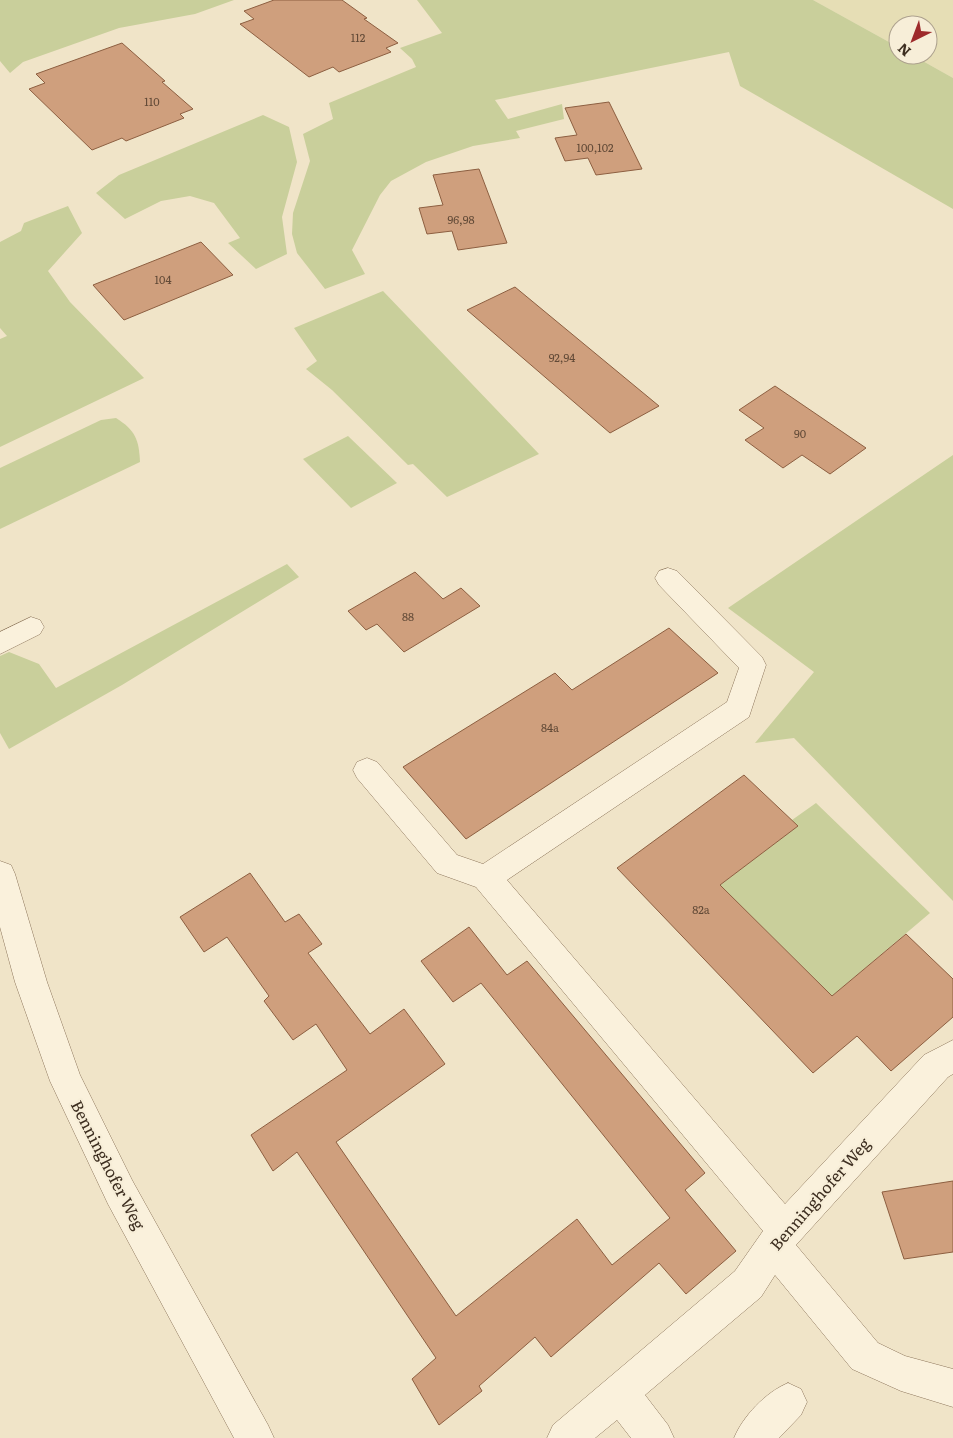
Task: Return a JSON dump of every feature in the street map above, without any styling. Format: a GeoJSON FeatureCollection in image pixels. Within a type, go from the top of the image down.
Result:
{"type":"FeatureCollection","features":[{"type":"Feature","properties":{"kind":"lane"},"geometry":{"type":"LineString","coordinates":[[486,878],[740,709],[753,665],[668,578]]}},
{"type":"Feature","properties":{"kind":"lane"},"geometry":{"type":"LineString","coordinates":[[0,644],[32,627]]}},
{"type":"Feature","properties":{"kind":"lane"},"geometry":{"type":"LineString","coordinates":[[367,770],[447,864],[486,878],[779,1237],[865,1356],[901,1373],[953,1388]]}},
{"type":"Feature","properties":{"kind":"lane","name":"Benninghofer Weg"},"geometry":{"type":"LineString","coordinates":[[0,874],[31,982],[66,1081],[120,1192],[255,1438]]}},
{"type":"Feature","properties":{"kind":"lane","name":"Benninghofer Weg"},"geometry":{"type":"LineString","coordinates":[[566,1438],[748,1284],[779,1237],[936,1066],[953,1056]]}},
{"type":"Feature","properties":{"kind":"lane"},"geometry":{"type":"LineString","coordinates":[[620,1394],[655,1438]]}},
{"type":"Feature","properties":{"kind":"lane"},"geometry":{"type":"LineString","coordinates":[[753,1438],[788,1402]]}},
{"type":"Feature","properties":{"kind":"shaded area"},"geometry":{"type":"Polygon","coordinates":[[[813,0],[953,0],[953,78],[930,65],[938,65],[938,15],[888,15],[888,41],[813,0]]]}},
{"type":"Feature","properties":{"kind":"green space"},"geometry":{"type":"Polygon","coordinates":[[[0,0],[234,0],[195,14],[119,28],[23,62],[10,73],[0,61],[0,0]]]}},
{"type":"Feature","properties":{"kind":"green space"},"geometry":{"type":"Polygon","coordinates":[[[417,0],[813,0],[888,41],[888,65],[930,65],[953,78],[953,209],[740,86],[729,52],[495,100],[508,119],[562,104],[564,119],[516,131],[520,138],[473,146],[426,162],[391,181],[380,195],[352,250],[365,274],[325,289],[297,253],[292,234],[293,213],[310,161],[303,134],[333,119],[329,103],[416,67],[412,59],[400,48],[442,33],[417,0]]]}},
{"type":"Feature","properties":{"kind":"green space"},"geometry":{"type":"Polygon","coordinates":[[[263,115],[289,127],[297,162],[282,217],[287,254],[256,269],[228,243],[240,238],[214,203],[190,196],[161,201],[125,219],[96,193],[119,175],[263,115]]]}},
{"type":"Feature","properties":{"kind":"green space"},"geometry":{"type":"Polygon","coordinates":[[[68,206],[82,233],[48,271],[70,302],[144,378],[0,447],[0,339],[7,336],[0,328],[0,242],[21,231],[24,223],[68,206]]]}},
{"type":"Feature","properties":{"kind":"green space"},"geometry":{"type":"Polygon","coordinates":[[[383,291],[539,454],[447,497],[413,464],[408,465],[332,390],[306,369],[317,361],[294,328],[383,291]]]}},
{"type":"Feature","properties":{"kind":"green space"},"geometry":{"type":"Polygon","coordinates":[[[116,418],[128,427],[135,436],[140,462],[0,529],[0,468],[101,420],[116,418]]]}},
{"type":"Feature","properties":{"kind":"green space"},"geometry":{"type":"Polygon","coordinates":[[[348,436],[397,483],[351,508],[303,459],[348,436]]]}},
{"type":"Feature","properties":{"kind":"green space"},"geometry":{"type":"Polygon","coordinates":[[[953,455],[953,901],[794,738],[755,743],[814,672],[728,608],[953,455]]]}},
{"type":"Feature","properties":{"kind":"green space"},"geometry":{"type":"Polygon","coordinates":[[[287,564],[299,577],[122,685],[9,749],[0,733],[0,656],[9,652],[39,664],[56,688],[287,564]]]}},
{"type":"Feature","properties":{"kind":"green space"},"geometry":{"type":"Polygon","coordinates":[[[816,803],[930,913],[832,996],[720,885],[798,826],[792,820],[816,803]]]}},
{"type":"Feature","properties":{"kind":"building"},"geometry":{"type":"Polygon","coordinates":[[[274,0],[342,0],[367,18],[364,19],[398,43],[386,48],[391,52],[339,72],[333,67],[309,77],[240,24],[254,19],[244,11],[274,0]]]}},
{"type":"Feature","properties":{"kind":"building"},"geometry":{"type":"Polygon","coordinates":[[[122,43],[193,109],[180,114],[184,118],[126,141],[122,138],[92,150],[29,89],[45,83],[36,74],[122,43]]]}},
{"type":"Feature","properties":{"kind":"building"},"geometry":{"type":"Polygon","coordinates":[[[609,102],[642,169],[596,175],[588,158],[565,161],[555,138],[577,135],[565,108],[609,102]]]}},
{"type":"Feature","properties":{"kind":"building"},"geometry":{"type":"Polygon","coordinates":[[[479,169],[507,243],[458,250],[452,231],[427,234],[419,208],[443,205],[433,175],[479,169]]]}},
{"type":"Feature","properties":{"kind":"building"},"geometry":{"type":"Polygon","coordinates":[[[201,242],[233,275],[124,320],[93,285],[201,242]]]}},
{"type":"Feature","properties":{"kind":"building"},"geometry":{"type":"Polygon","coordinates":[[[515,287],[659,406],[610,433],[467,310],[515,287]]]}},
{"type":"Feature","properties":{"kind":"building"},"geometry":{"type":"Polygon","coordinates":[[[775,386],[866,448],[830,474],[802,455],[783,468],[745,440],[764,428],[739,410],[775,386]]]}},
{"type":"Feature","properties":{"kind":"building"},"geometry":{"type":"Polygon","coordinates":[[[415,572],[443,599],[461,588],[480,606],[404,652],[377,624],[366,630],[348,611],[415,572]]]}},
{"type":"Feature","properties":{"kind":"building"},"geometry":{"type":"Polygon","coordinates":[[[669,628],[718,673],[466,839],[403,767],[555,673],[572,690],[669,628]]]}},
{"type":"Feature","properties":{"kind":"building"},"geometry":{"type":"Polygon","coordinates":[[[744,775],[798,826],[720,885],[832,996],[906,934],[953,979],[953,1017],[891,1071],[857,1036],[813,1073],[617,868],[744,775]]]}},
{"type":"Feature","properties":{"kind":"building"},"geometry":{"type":"Polygon","coordinates":[[[250,873],[285,922],[299,914],[322,944],[308,953],[370,1034],[404,1009],[445,1064],[336,1142],[456,1316],[577,1219],[612,1265],[670,1218],[481,983],[453,1002],[421,961],[469,927],[507,975],[527,961],[705,1173],[685,1190],[736,1251],[686,1294],[659,1263],[551,1357],[535,1337],[479,1386],[482,1391],[439,1425],[412,1379],[436,1358],[297,1152],[273,1171],[251,1135],[347,1070],[316,1024],[293,1040],[264,1001],[269,996],[227,937],[204,952],[180,917],[250,873]]]}},
{"type":"Feature","properties":{"kind":"building"},"geometry":{"type":"Polygon","coordinates":[[[953,1181],[953,1252],[904,1259],[882,1192],[953,1181]]]}}]}
